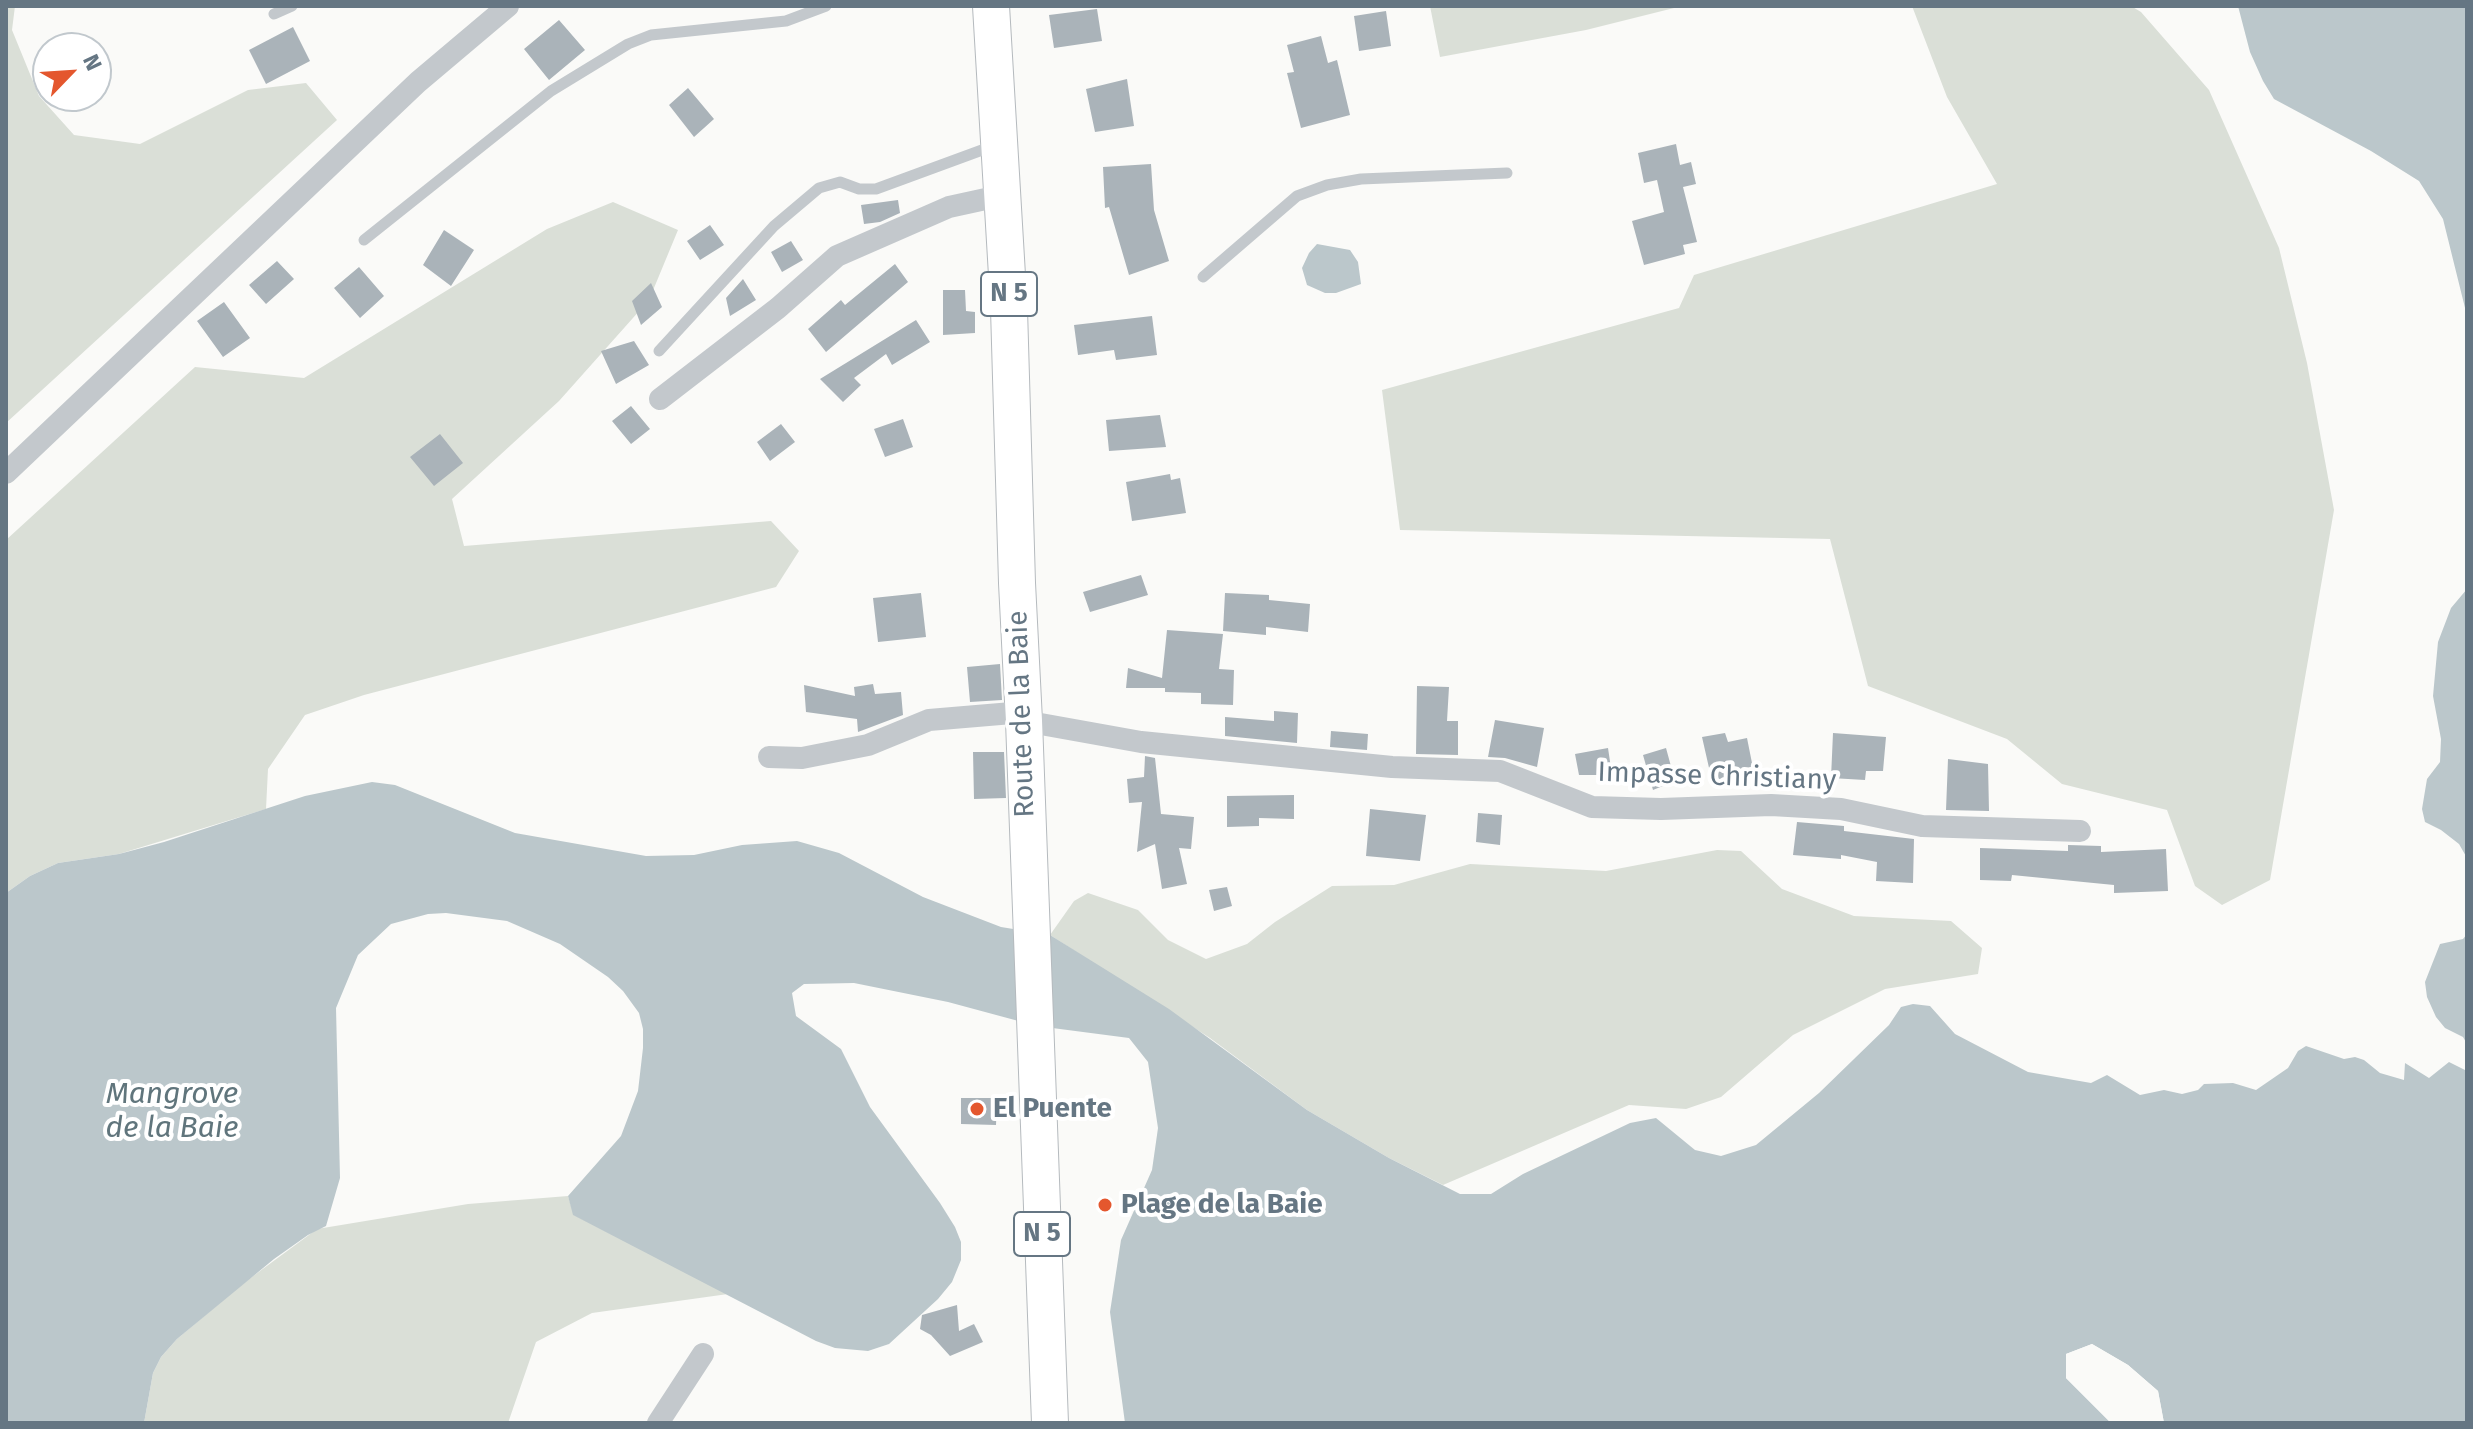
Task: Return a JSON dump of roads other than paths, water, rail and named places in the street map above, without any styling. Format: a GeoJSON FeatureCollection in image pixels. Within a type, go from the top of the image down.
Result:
{"type":"FeatureCollection","features":[{"type":"Feature","properties":{"kind":"main road","name":"Route de la Baie"},"geometry":{"type":"LineString","coordinates":[[991,6],[1004,195],[1050,1423]]}},
{"type":"Feature","properties":{"kind":"street"},"geometry":{"type":"LineString","coordinates":[[6,473],[418,82],[508,6]]}},
{"type":"Feature","properties":{"kind":"street"},"geometry":{"type":"LineString","coordinates":[[660,399],[778,308],[837,256],[949,207],[1004,195]]}},
{"type":"Feature","properties":{"kind":"street","name":"Impasse Christiany"},"geometry":{"type":"LineString","coordinates":[[769,757],[802,758],[868,745],[929,720],[1024,716],[1141,742],[1392,767],[1500,771],[1592,807],[1661,809],[1771,805],[1841,809],[1922,826],[2080,831]]}},
{"type":"Feature","properties":{"kind":"street"},"geometry":{"type":"LineString","coordinates":[[658,1423],[703,1354]]}},
{"type":"Feature","properties":{"kind":"lane"},"geometry":{"type":"LineString","coordinates":[[274,14],[292,6]]}},
{"type":"Feature","properties":{"kind":"lane"},"geometry":{"type":"LineString","coordinates":[[364,240],[551,91],[628,44],[651,35],[786,21],[826,6]]}},
{"type":"Feature","properties":{"kind":"lane"},"geometry":{"type":"LineString","coordinates":[[659,351],[774,226],[819,188],[840,182],[859,189],[876,189],[1001,144]]}},
{"type":"Feature","properties":{"kind":"lane"},"geometry":{"type":"LineString","coordinates":[[1203,277],[1297,196],[1327,185],[1361,179],[1507,173]]}},
{"type":"Feature","properties":{"kind":"water"},"geometry":{"type":"Polygon","coordinates":[[[2238,6],[2467,6],[2467,316],[2443,219],[2419,181],[2371,151],[2274,99],[2250,52],[2238,6]]]}},
{"type":"Feature","properties":{"kind":"water"},"geometry":{"type":"Polygon","coordinates":[[[1317,244],[1350,250],[1358,262],[1361,284],[1336,293],[1325,293],[1307,285],[1302,268],[1317,244]]]}},
{"type":"Feature","properties":{"kind":"water"},"geometry":{"type":"Polygon","coordinates":[[[2467,589],[2467,858],[2459,844],[2425,822],[2422,809],[2427,779],[2440,762],[2441,739],[2433,696],[2438,642],[2451,608],[2467,589]]]}},
{"type":"Feature","properties":{"kind":"water","name":"Mangrove de la Baie"},"geometry":{"type":"Polygon","coordinates":[[[372,782],[395,785],[515,833],[646,856],[694,855],[742,845],[797,841],[839,853],[923,897],[1001,927],[1050,935],[1169,1009],[1307,1110],[1389,1158],[1460,1194],[1491,1194],[1523,1174],[1630,1123],[1656,1118],[1695,1150],[1721,1156],[1756,1145],[1819,1093],[1889,1025],[1901,1007],[1913,1004],[1930,1006],[1955,1034],[2028,1072],[2091,1083],[2107,1075],[2140,1095],[2164,1090],[2182,1094],[2198,1090],[2204,1084],[2233,1083],[2256,1090],[2288,1068],[2298,1051],[2306,1046],[2344,1059],[2355,1057],[2364,1060],[2380,1073],[2404,1080],[2405,1063],[2429,1078],[2449,1062],[2467,1071],[2467,1423],[2164,1423],[2158,1391],[2128,1365],[2092,1344],[2066,1354],[2066,1378],[2111,1423],[1125,1423],[1110,1312],[1121,1240],[1152,1170],[1158,1128],[1148,1062],[1129,1038],[1037,1026],[948,1002],[854,983],[804,984],[792,993],[796,1016],[841,1049],[870,1107],[940,1203],[961,1242],[961,1260],[952,1282],[889,1344],[868,1351],[835,1348],[573,1215],[568,1196],[621,1136],[638,1091],[643,1048],[639,1013],[608,977],[560,944],[507,921],[446,913],[428,914],[391,924],[358,955],[336,1008],[340,1178],[326,1226],[274,1259],[177,1339],[161,1357],[153,1373],[144,1423],[6,1423],[6,893],[30,876],[58,863],[119,854],[305,796],[372,782]]]}},
{"type":"Feature","properties":{"kind":"water"},"geometry":{"type":"Polygon","coordinates":[[[2467,934],[2467,1044],[2463,1037],[2445,1028],[2436,1017],[2427,997],[2425,982],[2440,944],[2463,939],[2467,934]]]}},
{"type":"Feature","properties":{"kind":"place","name":"El Puente"},"geometry":{"type":"Point","coordinates":[977,1109]}},
{"type":"Feature","properties":{"kind":"place","name":"Plage de la Baie"},"geometry":{"type":"Point","coordinates":[1105,1205]}}]}
